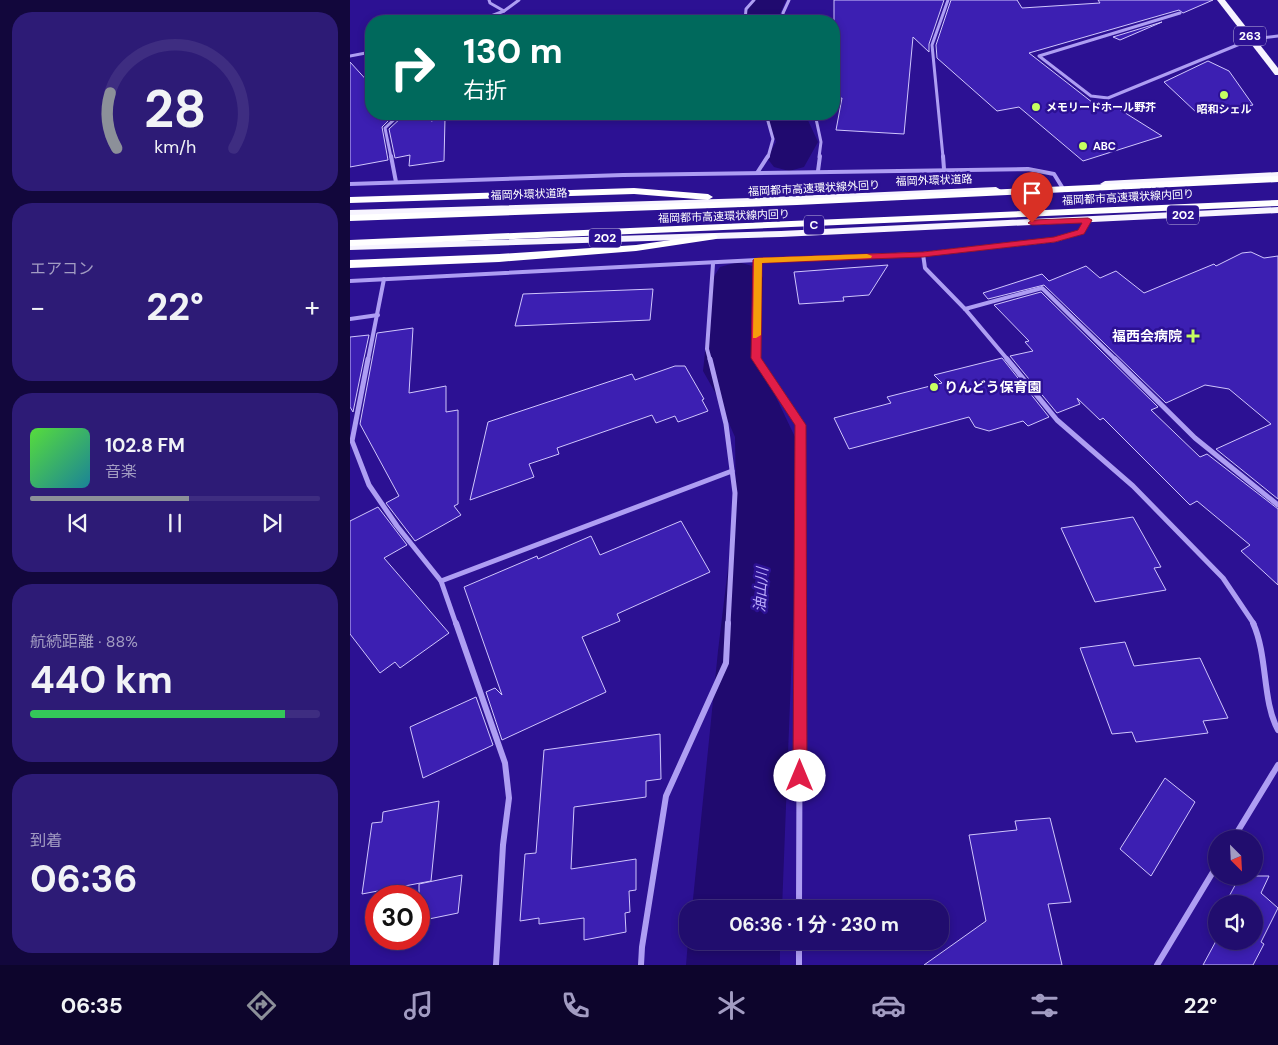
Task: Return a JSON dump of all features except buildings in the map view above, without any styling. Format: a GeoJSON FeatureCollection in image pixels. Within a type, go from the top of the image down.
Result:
{"type":"FeatureCollection","features":[{"type":"Feature","properties":{"kind":"highway","name":"263"},"geometry":{"type":"LineString","coordinates":[[1221,0],[1278,73]]}},
{"type":"Feature","properties":{"kind":"highway","name":"福岡外環状道路"},"geometry":{"type":"LineString","coordinates":[[350,213],[752,201],[1278,175]]}},
{"type":"Feature","properties":{"kind":"highway","name":"福岡都市高速環状線外回り"},"geometry":{"type":"LineString","coordinates":[[350,218],[807,201],[1278,179]]}},
{"type":"Feature","properties":{"kind":"highway"},"geometry":{"type":"LineString","coordinates":[[350,200],[634,191],[752,201]]}},
{"type":"Feature","properties":{"kind":"highway","name":"福岡都市高速環状線内回り"},"geometry":{"type":"LineString","coordinates":[[350,245],[1278,203]]}},
{"type":"Feature","properties":{"kind":"highway","name":"202"},"geometry":{"type":"LineString","coordinates":[[350,245],[782,234],[1278,210]]}},
{"type":"Feature","properties":{"kind":"highway"},"geometry":{"type":"LineString","coordinates":[[350,264],[499,258],[636,248],[730,234]]}},
{"type":"Feature","properties":{"kind":"street"},"geometry":{"type":"LineString","coordinates":[[489,0],[490,3],[504,11]]}},
{"type":"Feature","properties":{"kind":"street"},"geometry":{"type":"LineString","coordinates":[[494,15],[504,11],[519,0]]}},
{"type":"Feature","properties":{"kind":"street"},"geometry":{"type":"LineString","coordinates":[[746,15],[746,9],[754,0]]}},
{"type":"Feature","properties":{"kind":"street"},"geometry":{"type":"LineString","coordinates":[[783,15],[788,0]]}},
{"type":"Feature","properties":{"kind":"street"},"geometry":{"type":"LineString","coordinates":[[944,169],[932,45],[948,0]]}},
{"type":"Feature","properties":{"kind":"street"},"geometry":{"type":"LineString","coordinates":[[1180,13],[1039,56],[1091,96],[1108,98],[1252,39],[1278,36]]}},
{"type":"Feature","properties":{"kind":"street"},"geometry":{"type":"LineString","coordinates":[[350,56],[365,53]]}},
{"type":"Feature","properties":{"kind":"street"},"geometry":{"type":"LineString","coordinates":[[394,120],[385,128],[396,182]]}},
{"type":"Feature","properties":{"kind":"street"},"geometry":{"type":"LineString","coordinates":[[757,173],[773,150],[773,129],[769,120]]}},
{"type":"Feature","properties":{"kind":"street"},"geometry":{"type":"LineString","coordinates":[[816,120],[821,142],[818,171]]}},
{"type":"Feature","properties":{"kind":"street"},"geometry":{"type":"LineString","coordinates":[[350,184],[818,171],[1028,169],[1054,174],[1062,187]]}},
{"type":"Feature","properties":{"kind":"street"},"geometry":{"type":"LineString","coordinates":[[350,280],[923,254],[1055,240],[1081,232],[1088,220]]}},
{"type":"Feature","properties":{"kind":"street"},"geometry":{"type":"LineString","coordinates":[[923,254],[925,268],[965,309],[1057,420],[1133,486],[1223,578],[1254,624],[1264,659],[1272,719],[1278,730]]}},
{"type":"Feature","properties":{"kind":"street"},"geometry":{"type":"LineString","coordinates":[[758,260],[756,358],[800,425],[799,900]]}},
{"type":"Feature","properties":{"kind":"street"},"geometry":{"type":"LineString","coordinates":[[641,965],[666,796],[726,663],[735,493],[726,424],[707,349],[713,264]]}},
{"type":"Feature","properties":{"kind":"street"},"geometry":{"type":"LineString","coordinates":[[384,279],[351,441],[369,485],[397,526],[441,581],[505,763],[508,798],[503,845],[496,965]]}},
{"type":"Feature","properties":{"kind":"street"},"geometry":{"type":"LineString","coordinates":[[965,309],[1042,288],[1195,438],[1278,505]]}},
{"type":"Feature","properties":{"kind":"street"},"geometry":{"type":"LineString","coordinates":[[350,320],[378,315]]}},
{"type":"Feature","properties":{"kind":"street"},"geometry":{"type":"LineString","coordinates":[[441,581],[732,471]]}},
{"type":"Feature","properties":{"kind":"street"},"geometry":{"type":"LineString","coordinates":[[1238,830],[1278,765]]}},
{"type":"Feature","properties":{"kind":"street"},"geometry":{"type":"LineString","coordinates":[[1156,965],[1208,880]]}},
{"type":"Feature","properties":{"kind":"street"},"geometry":{"type":"LineString","coordinates":[[799,950],[799,965]]}},
{"type":"Feature","properties":{"kind":"waterway","name":"油山川"},"geometry":{"type":"LineString","coordinates":[[763,15],[769,0]]}},
{"type":"Feature","properties":{"kind":"waterway","name":"油山川"},"geometry":{"type":"LineString","coordinates":[[788,120],[797,142],[789,158]]}},
{"type":"Feature","properties":{"kind":"waterway","name":"油山川"},"geometry":{"type":"LineString","coordinates":[[738,278],[731,371],[745,393],[765,437],[768,502],[755,651],[738,900]]}},
{"type":"Feature","properties":{"kind":"waterway","name":"油山川"},"geometry":{"type":"LineString","coordinates":[[733,965],[734,950]]}},
{"type":"Feature","properties":{"kind":"slow traffic"},"geometry":{"type":"LineString","coordinates":[[756,335],[758,260],[867,256]]}},
{"type":"Feature","properties":{"kind":"place","name":"昭和シェル"},"geometry":{"type":"Point","coordinates":[1224,95]}},
{"type":"Feature","properties":{"kind":"place","name":"メモリードホール野芥"},"geometry":{"type":"Point","coordinates":[1036,107]}},
{"type":"Feature","properties":{"kind":"place","name":"ABC"},"geometry":{"type":"Point","coordinates":[1083,146]}},
{"type":"Feature","properties":{"kind":"place","name":"福西会病院"},"geometry":{"type":"Point","coordinates":[1193,336]}},
{"type":"Feature","properties":{"kind":"place","name":"りんどう保育園"},"geometry":{"type":"Point","coordinates":[934,387]}},
{"type":"Feature","properties":{"kind":"route"},"geometry":{"type":"LineString","coordinates":[[800,776],[802,547],[800,425],[756,358],[758,260],[923,254],[1055,240],[1081,232],[1088,220],[1032,223]]}}]}
